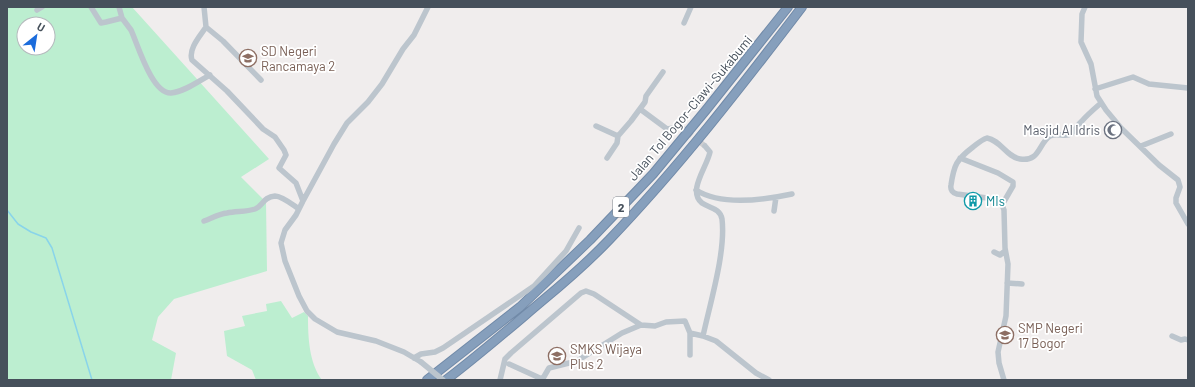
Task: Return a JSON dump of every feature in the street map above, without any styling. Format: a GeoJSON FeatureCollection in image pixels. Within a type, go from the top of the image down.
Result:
{"type":"FeatureCollection","features":[{"type":"Feature","properties":{"kind":"highway","name":"Jalan Tol Bogor–Ciawi–Sukabumi"},"geometry":{"type":"LineString","coordinates":[[427,380],[520,307],[590,240],[653,174],[788,7]]}},
{"type":"Feature","properties":{"kind":"highway","name":"Jalan Tol Bogor–Ciawi–Sukabumi"},"geometry":{"type":"LineString","coordinates":[[444,380],[489,347],[570,278],[609,241],[722,112],[802,7]]}},
{"type":"Feature","properties":{"kind":"street"},"geometry":{"type":"LineString","coordinates":[[37,10],[42,7]]}},
{"type":"Feature","properties":{"kind":"street"},"geometry":{"type":"LineString","coordinates":[[91,7],[100,23],[122,18]]}},
{"type":"Feature","properties":{"kind":"street"},"geometry":{"type":"LineString","coordinates":[[119,7],[122,18],[130,29],[150,75],[155,83],[164,91],[171,93],[181,90],[210,76]]}},
{"type":"Feature","properties":{"kind":"street"},"geometry":{"type":"LineString","coordinates":[[204,7],[206,27],[193,48],[191,57],[194,63],[241,104],[263,129],[276,139],[284,150],[286,156],[279,168],[296,183],[303,201]]}},
{"type":"Feature","properties":{"kind":"street"},"geometry":{"type":"LineString","coordinates":[[428,7],[414,35],[382,84],[368,102],[347,123],[335,142],[300,209],[285,230],[281,243],[283,255],[307,311],[334,331],[376,341],[404,352],[421,362],[444,380]]}},
{"type":"Feature","properties":{"kind":"street"},"geometry":{"type":"LineString","coordinates":[[684,23],[691,7]]}},
{"type":"Feature","properties":{"kind":"street"},"geometry":{"type":"LineString","coordinates":[[1084,7],[1082,14],[1081,42],[1090,62],[1097,96],[1118,124],[1159,165],[1179,181],[1180,187],[1176,198],[1176,203],[1188,224]]}},
{"type":"Feature","properties":{"kind":"street"},"geometry":{"type":"LineString","coordinates":[[206,27],[223,41],[261,80]]}},
{"type":"Feature","properties":{"kind":"street"},"geometry":{"type":"LineString","coordinates":[[607,158],[617,144],[618,136],[640,109],[646,100],[646,96],[663,72]]}},
{"type":"Feature","properties":{"kind":"street"},"geometry":{"type":"LineString","coordinates":[[1095,89],[1131,77],[1147,83],[1188,88]]}},
{"type":"Feature","properties":{"kind":"street"},"geometry":{"type":"LineString","coordinates":[[1002,205],[987,198],[957,194],[953,192],[951,188],[952,177],[955,166],[960,158],[987,138],[993,140],[1018,159],[1032,158],[1049,137],[1056,134],[1067,135],[1072,133],[1082,120],[1101,103]]}},
{"type":"Feature","properties":{"kind":"street"},"geometry":{"type":"LineString","coordinates":[[640,109],[667,129],[681,127]]}},
{"type":"Feature","properties":{"kind":"street"},"geometry":{"type":"LineString","coordinates":[[596,126],[618,136]]}},
{"type":"Feature","properties":{"kind":"street"},"geometry":{"type":"LineString","coordinates":[[1141,146],[1171,134]]}},
{"type":"Feature","properties":{"kind":"street"},"geometry":{"type":"LineString","coordinates":[[703,336],[722,245],[721,215],[716,210],[703,204],[698,198],[696,190],[710,152],[704,146]]}},
{"type":"Feature","properties":{"kind":"street"},"geometry":{"type":"LineString","coordinates":[[960,158],[1013,182],[1013,186],[1002,205],[1004,213],[1005,251],[1008,264],[1006,319],[998,349],[999,363],[1004,380]]}},
{"type":"Feature","properties":{"kind":"street"},"geometry":{"type":"LineString","coordinates":[[696,190],[708,196],[727,199],[756,200],[792,194]]}},
{"type":"Feature","properties":{"kind":"street"},"geometry":{"type":"LineString","coordinates":[[204,221],[226,213],[257,208],[264,200],[274,196],[279,197],[300,209]]}},
{"type":"Feature","properties":{"kind":"street"},"geometry":{"type":"LineString","coordinates":[[774,211],[776,197]]}},
{"type":"Feature","properties":{"kind":"street"},"geometry":{"type":"LineString","coordinates":[[414,358],[421,354],[435,352],[443,348],[534,286],[566,251],[579,228]]}},
{"type":"Feature","properties":{"kind":"street"},"geometry":{"type":"LineString","coordinates":[[994,252],[1000,256],[1005,251]]}},
{"type":"Feature","properties":{"kind":"street"},"geometry":{"type":"LineString","coordinates":[[1007,283],[1022,284]]}},
{"type":"Feature","properties":{"kind":"street"},"geometry":{"type":"LineString","coordinates":[[500,380],[505,360],[511,353],[584,292],[594,294],[641,325]]}},
{"type":"Feature","properties":{"kind":"street"},"geometry":{"type":"LineString","coordinates":[[509,364],[542,379],[549,368],[577,361],[622,333],[641,325],[655,326],[666,322],[684,320],[687,322],[690,333],[690,355]]}},
{"type":"Feature","properties":{"kind":"street"},"geometry":{"type":"LineString","coordinates":[[690,333],[716,341],[756,373],[769,380]]}},
{"type":"Feature","properties":{"kind":"street"},"geometry":{"type":"LineString","coordinates":[[1172,336],[1181,340],[1185,338],[1188,340]]}},
{"type":"Feature","properties":{"kind":"green space"},"geometry":{"type":"Polygon","coordinates":[[[7,7],[132,7],[269,159],[241,177],[266,202],[267,271],[174,299],[158,317],[152,340],[176,353],[171,380],[7,380],[7,7]]]}},
{"type":"Feature","properties":{"kind":"green space"},"geometry":{"type":"Polygon","coordinates":[[[281,301],[292,318],[304,312],[308,316],[310,350],[314,366],[322,380],[256,380],[252,370],[227,356],[224,331],[245,326],[242,316],[267,311],[266,304],[281,301]]]}},
{"type":"Feature","properties":{"kind":"waterway"},"geometry":{"type":"LineString","coordinates":[[7,210],[18,224],[31,232],[46,238],[52,248],[92,380]]}},
{"type":"Feature","properties":{"kind":"tunnel"},"geometry":{"type":"LineString","coordinates":[[681,127],[705,146]]}},
{"type":"Feature","properties":{"kind":"place","name":"SD Negeri Rancamaya 2"},"geometry":{"type":"Point","coordinates":[248,58]}},
{"type":"Feature","properties":{"kind":"place","name":"Masjid Al Idris"},"geometry":{"type":"Point","coordinates":[1113,130]}},
{"type":"Feature","properties":{"kind":"place","name":"MIs"},"geometry":{"type":"Point","coordinates":[973,201]}},
{"type":"Feature","properties":{"kind":"place","name":"SMP Negeri 17 Bogor"},"geometry":{"type":"Point","coordinates":[1005,335]}},
{"type":"Feature","properties":{"kind":"place","name":"SMKS Wijaya Plus 2"},"geometry":{"type":"Point","coordinates":[557,356]}}]}
